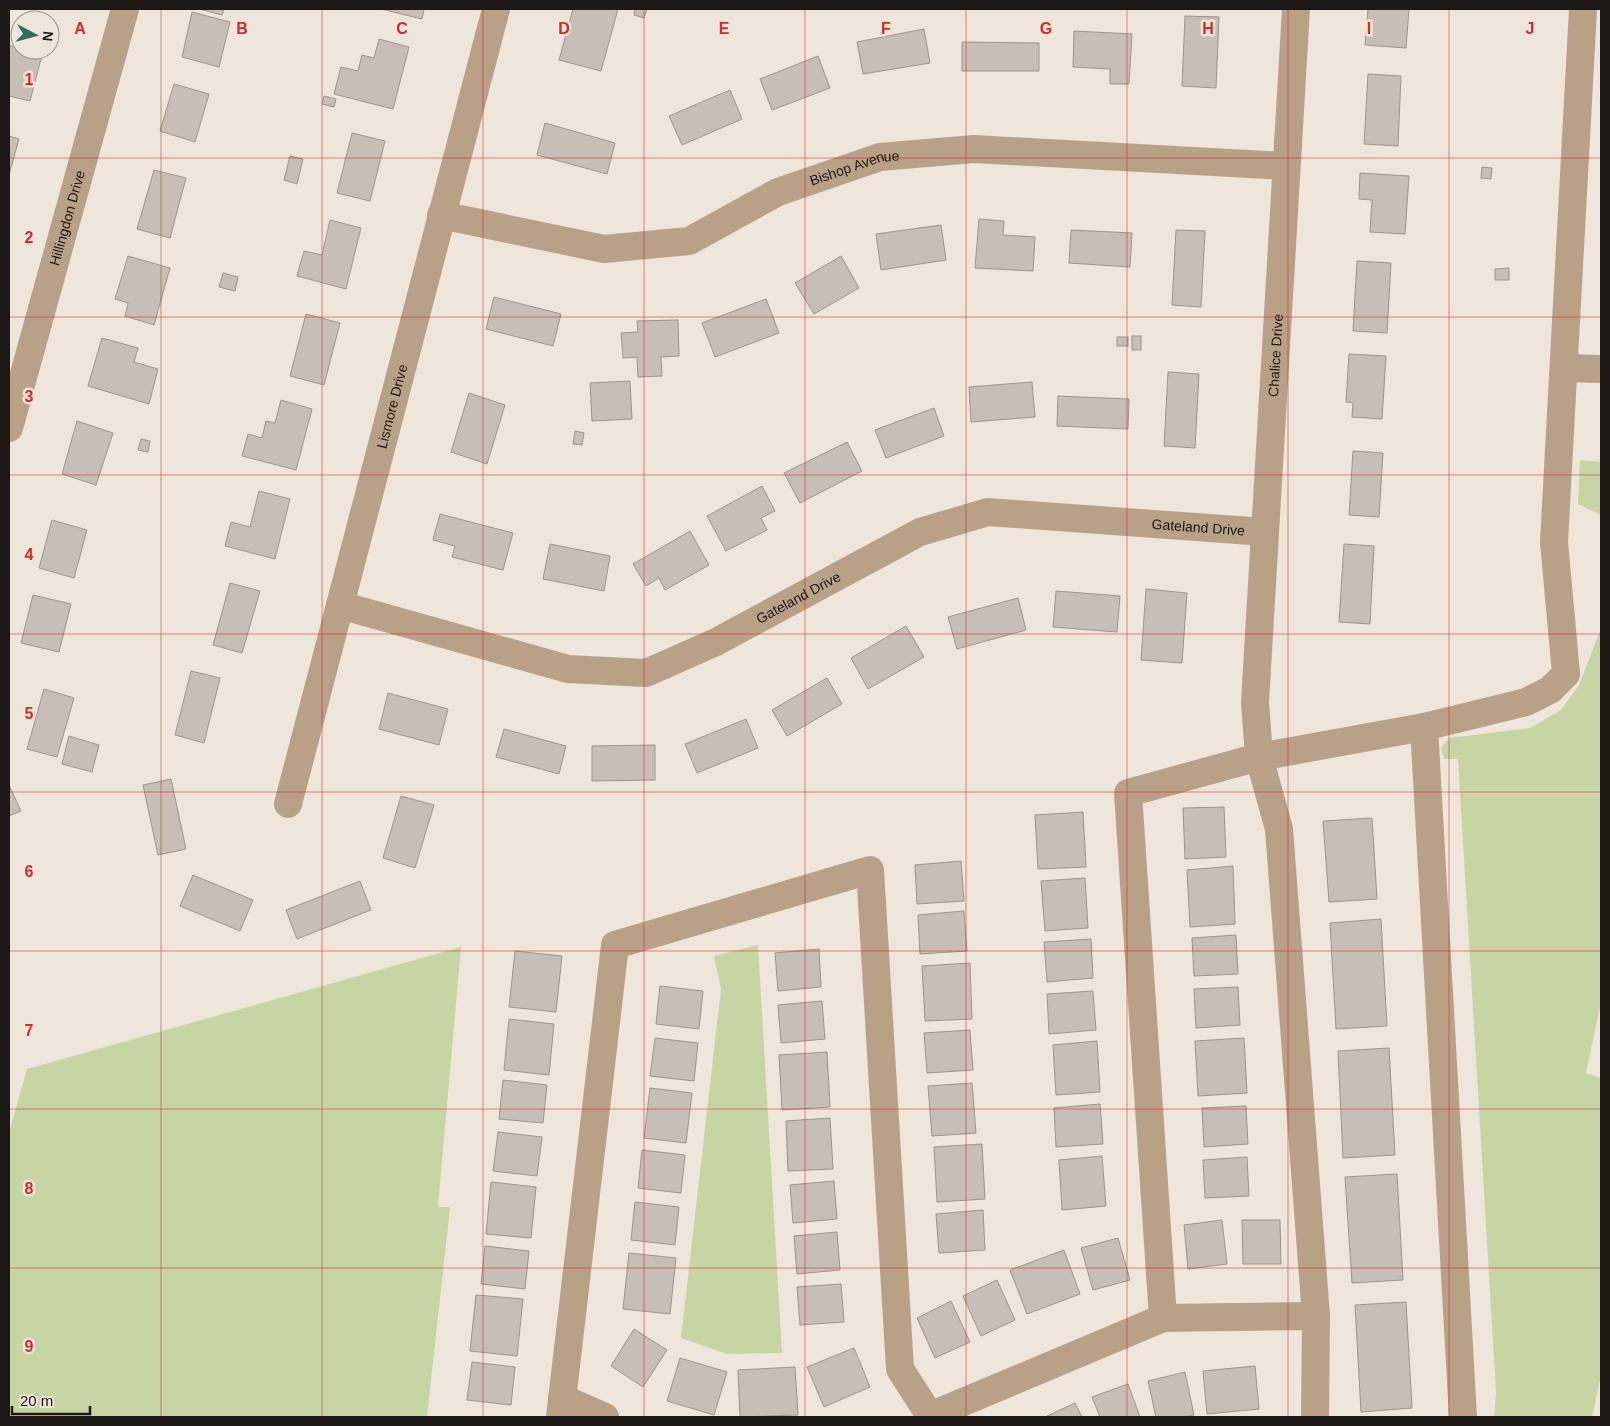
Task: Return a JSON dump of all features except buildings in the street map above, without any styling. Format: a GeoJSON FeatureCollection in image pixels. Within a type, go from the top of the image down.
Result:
{"type":"FeatureCollection","features":[{"type":"Feature","properties":{"kind":"street","name":"Hillingdon Drive"},"geometry":{"type":"LineString","coordinates":[[9,428],[125,9]]}},
{"type":"Feature","properties":{"kind":"street","name":"Lismore Drive"},"geometry":{"type":"LineString","coordinates":[[288,804],[496,9]]}},
{"type":"Feature","properties":{"kind":"street","name":"Chalice Drive"},"geometry":{"type":"LineString","coordinates":[[1296,9],[1255,702],[1259,757],[1279,829],[1316,1316],[1315,1417]]}},
{"type":"Feature","properties":{"kind":"street"},"geometry":{"type":"LineString","coordinates":[[1164,1318],[1128,793],[1259,757],[1424,727],[1526,702],[1550,690],[1566,674],[1554,542],[1584,9]]}},
{"type":"Feature","properties":{"kind":"street","name":"Bishop Avenue"},"geometry":{"type":"LineString","coordinates":[[441,215],[604,249],[689,241],[778,192],[880,157],[974,150],[1286,166]]}},
{"type":"Feature","properties":{"kind":"street"},"geometry":{"type":"LineString","coordinates":[[1564,368],[1601,369]]}},
{"type":"Feature","properties":{"kind":"street","name":"Gateland Drive"},"geometry":{"type":"LineString","coordinates":[[340,605],[568,669],[646,673],[716,642],[920,532],[988,512],[1264,532]]}},
{"type":"Feature","properties":{"kind":"street"},"geometry":{"type":"LineString","coordinates":[[1424,727],[1463,1417]]}},
{"type":"Feature","properties":{"kind":"street"},"geometry":{"type":"LineString","coordinates":[[605,1417],[561,1408],[615,945],[870,870],[900,1368],[928,1417],[1164,1318],[1316,1316]]}},
{"type":"Feature","properties":{"kind":"green space"},"geometry":{"type":"Polygon","coordinates":[[[1580,460],[1601,462],[1601,515],[1578,504],[1580,460]]]}},
{"type":"Feature","properties":{"kind":"green space"},"geometry":{"type":"Polygon","coordinates":[[[1601,628],[1601,1003],[1586,1073],[1601,1078],[1601,1376],[1592,1417],[1494,1417],[1496,1392],[1458,759],[1444,759],[1441,748],[1449,738],[1530,728],[1561,710],[1579,685],[1601,628]]]}},
{"type":"Feature","properties":{"kind":"green space"},"geometry":{"type":"Polygon","coordinates":[[[758,945],[782,1353],[727,1354],[681,1338],[721,989],[714,956],[758,945]]]}},
{"type":"Feature","properties":{"kind":"green space"},"geometry":{"type":"Polygon","coordinates":[[[461,947],[438,1207],[450,1207],[427,1417],[9,1417],[9,1133],[27,1069],[461,947]]]}}]}
